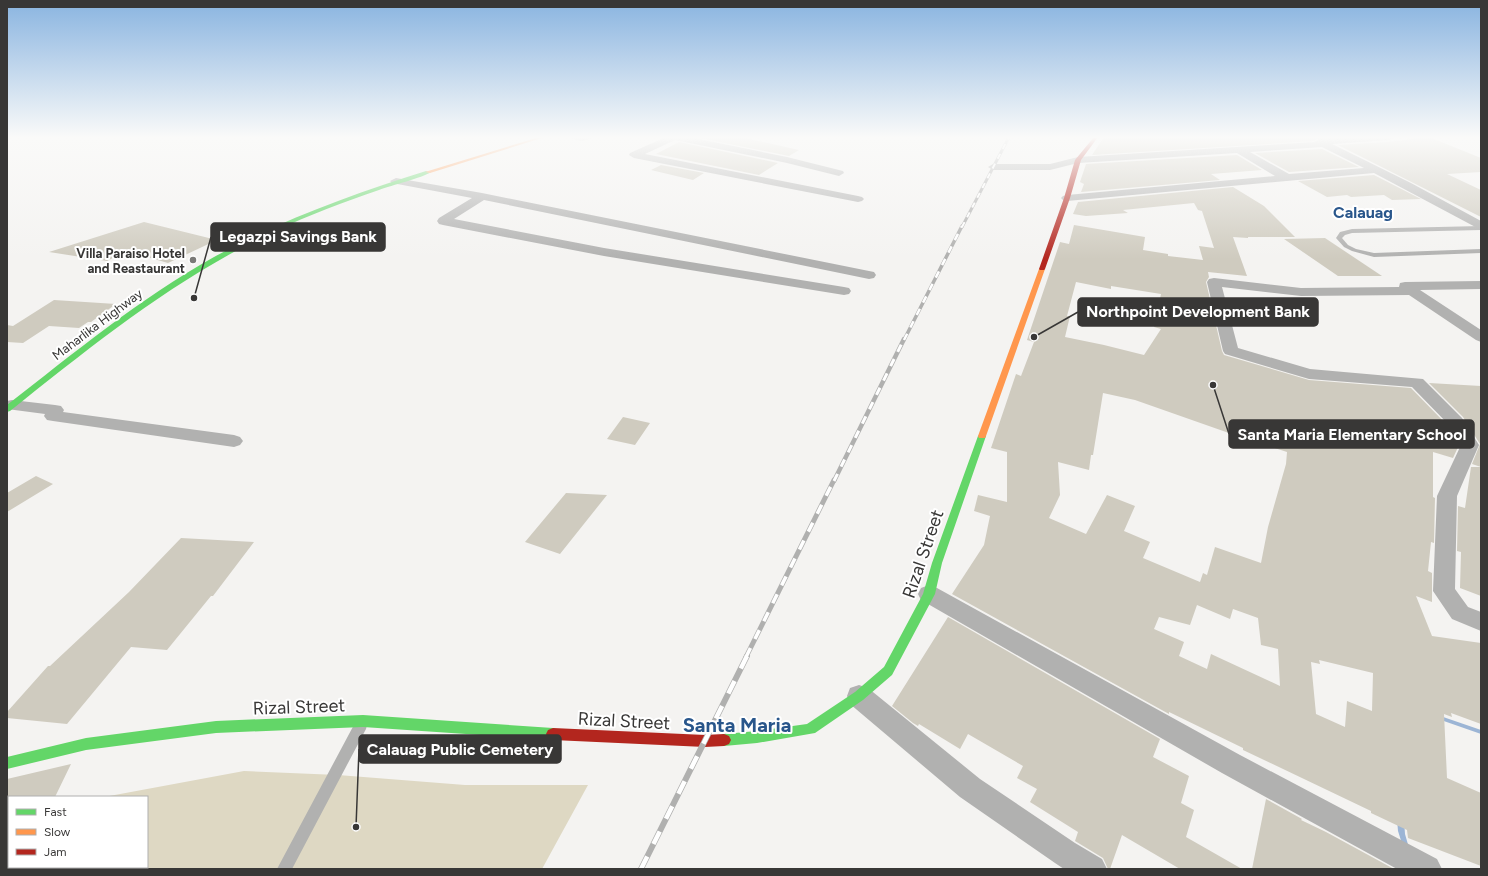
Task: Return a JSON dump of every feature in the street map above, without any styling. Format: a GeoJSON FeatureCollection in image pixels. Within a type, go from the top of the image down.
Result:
{"type":"FeatureCollection","features":[{"type":"Feature","properties":{"kind":"main road","name":"Maharlika Highway"},"geometry":{"type":"LineString","coordinates":[[10,407],[121,321],[168,287],[215,259],[297,219],[406,178]]}},
{"type":"Feature","properties":{"kind":"main road","name":"Rizal Street"},"geometry":{"type":"LineString","coordinates":[[7,763],[86,744],[216,727],[363,721],[496,731],[705,741],[757,737],[810,729],[859,696],[888,671],[929,594],[937,563],[1068,198],[1073,178]]}},
{"type":"Feature","properties":{"kind":"street"},"geometry":{"type":"LineString","coordinates":[[750,178],[858,199]]}},
{"type":"Feature","properties":{"kind":"street"},"geometry":{"type":"LineString","coordinates":[[1068,198],[1287,178]]}},
{"type":"Feature","properties":{"kind":"street"},"geometry":{"type":"LineString","coordinates":[[1391,178],[1407,185],[1481,227]]}},
{"type":"Feature","properties":{"kind":"street"},"geometry":{"type":"LineString","coordinates":[[396,181],[482,196],[869,275]]}},
{"type":"Feature","properties":{"kind":"street"},"geometry":{"type":"LineString","coordinates":[[482,196],[443,221],[604,252],[844,291]]}},
{"type":"Feature","properties":{"kind":"street"},"geometry":{"type":"LineString","coordinates":[[1413,291],[1301,292],[1214,282],[1231,351],[1309,374],[1387,381],[1417,382],[1456,422],[1470,445],[1447,496],[1444,591],[1460,613],[1481,622]]}},
{"type":"Feature","properties":{"kind":"street"},"geometry":{"type":"LineString","coordinates":[[1481,285],[1405,286],[1481,337]]}},
{"type":"Feature","properties":{"kind":"street"},"geometry":{"type":"LineString","coordinates":[[10,407],[55,410],[53,416],[234,441]]}},
{"type":"Feature","properties":{"kind":"street"},"geometry":{"type":"LineString","coordinates":[[929,594],[1230,764],[1387,849],[1426,868]]}},
{"type":"Feature","properties":{"kind":"street"},"geometry":{"type":"LineString","coordinates":[[859,696],[970,788],[1065,853],[1092,869]]}},
{"type":"Feature","properties":{"kind":"lane"},"geometry":{"type":"LineString","coordinates":[[1481,227],[1352,231],[1345,232],[1340,235],[1339,238],[1346,246],[1354,250],[1374,255],[1481,251]]}},
{"type":"Feature","properties":{"kind":"lane"},"geometry":{"type":"LineString","coordinates":[[284,869],[363,721]]}},
{"type":"Feature","properties":{"kind":"shaded area"},"geometry":{"type":"Polygon","coordinates":[[[244,771],[338,775],[465,785],[588,785],[542,869],[7,869],[8,858],[8,868],[148,868],[148,796],[109,796],[244,771]]]}},
{"type":"Feature","properties":{"kind":"water"},"geometry":{"type":"Polygon","coordinates":[[[1396,706],[1417,708],[1481,730],[1481,734],[1418,712],[1402,709],[1396,712],[1405,834],[1415,869],[1410,869],[1398,831],[1390,734],[1392,710],[1396,706]]]}},
{"type":"Feature","properties":{"kind":"building"},"geometry":{"type":"Polygon","coordinates":[[[684,178],[696,178],[693,180],[684,178]]]}},
{"type":"Feature","properties":{"kind":"building"},"geometry":{"type":"Polygon","coordinates":[[[1081,178],[1217,178],[1220,180],[1081,192],[1084,184],[1080,182],[1081,178]]]}},
{"type":"Feature","properties":{"kind":"building"},"geometry":{"type":"Polygon","coordinates":[[[1338,178],[1380,178],[1421,199],[1392,200],[1384,195],[1351,197],[1347,195],[1327,197],[1298,181],[1338,178]]]}},
{"type":"Feature","properties":{"kind":"building"},"geometry":{"type":"Polygon","coordinates":[[[1403,178],[1455,178],[1481,190],[1481,217],[1403,178]]]}},
{"type":"Feature","properties":{"kind":"building"},"geometry":{"type":"Polygon","coordinates":[[[1233,187],[1264,206],[1295,237],[1233,237],[1247,276],[1208,272],[1209,277],[1206,282],[1224,355],[1309,380],[1411,388],[1448,426],[1459,445],[1453,458],[1433,452],[1433,497],[1435,498],[1434,543],[1431,542],[1428,571],[1432,573],[1432,602],[1416,596],[1432,636],[1481,643],[1481,724],[1451,713],[1452,717],[1444,714],[1447,778],[1481,793],[1481,866],[1408,838],[1407,830],[1169,712],[1169,714],[952,594],[984,545],[990,516],[974,511],[978,495],[1007,502],[1007,452],[991,448],[1016,374],[1021,376],[1034,342],[1027,340],[1060,242],[1069,244],[1074,225],[1145,237],[1143,250],[1168,254],[1168,256],[1203,260],[1199,246],[1214,248],[1202,211],[1198,210],[1194,203],[1123,210],[1128,213],[1086,216],[1073,214],[1078,202],[1233,187]],[[1076,282],[1067,316],[1070,316],[1065,337],[1144,355],[1161,329],[1154,327],[1161,294],[1111,286],[1111,289],[1076,282]],[[1103,393],[1093,455],[1091,455],[1089,470],[1058,462],[1060,495],[1049,518],[1086,534],[1107,495],[1135,506],[1124,531],[1150,542],[1143,558],[1200,582],[1203,573],[1207,575],[1215,547],[1261,563],[1268,527],[1286,464],[1287,452],[1135,400],[1103,393]],[[1197,605],[1190,625],[1159,617],[1154,629],[1184,642],[1179,656],[1207,669],[1211,654],[1280,686],[1278,649],[1261,645],[1258,618],[1233,609],[1230,619],[1197,605]],[[1319,660],[1320,664],[1311,662],[1316,714],[1345,727],[1347,701],[1372,711],[1373,673],[1319,660]]]}},
{"type":"Feature","properties":{"kind":"building"},"geometry":{"type":"Polygon","coordinates":[[[144,222],[217,240],[168,263],[126,251],[107,261],[49,252],[144,222]]]}},
{"type":"Feature","properties":{"kind":"building"},"geometry":{"type":"Polygon","coordinates":[[[1325,238],[1382,276],[1338,276],[1284,239],[1325,238]]]}},
{"type":"Feature","properties":{"kind":"building"},"geometry":{"type":"Polygon","coordinates":[[[54,300],[116,304],[91,322],[88,322],[79,328],[49,326],[23,343],[7,342],[7,325],[13,326],[54,300]]]}},
{"type":"Feature","properties":{"kind":"building"},"geometry":{"type":"Polygon","coordinates":[[[1429,383],[1481,386],[1481,467],[1472,464],[1480,444],[1463,417],[1429,383]]]}},
{"type":"Feature","properties":{"kind":"building"},"geometry":{"type":"Polygon","coordinates":[[[623,417],[650,423],[635,445],[607,439],[623,417]]]}},
{"type":"Feature","properties":{"kind":"building"},"geometry":{"type":"Polygon","coordinates":[[[1471,467],[1481,467],[1481,596],[1460,588],[1461,552],[1457,551],[1458,506],[1465,508],[1471,467]]]}},
{"type":"Feature","properties":{"kind":"building"},"geometry":{"type":"Polygon","coordinates":[[[36,476],[53,484],[7,512],[7,493],[36,476]]]}},
{"type":"Feature","properties":{"kind":"building"},"geometry":{"type":"Polygon","coordinates":[[[566,493],[607,495],[560,554],[525,542],[566,493]]]}},
{"type":"Feature","properties":{"kind":"building"},"geometry":{"type":"Polygon","coordinates":[[[181,538],[254,542],[213,596],[211,596],[167,650],[131,647],[67,724],[7,718],[7,712],[48,666],[50,666],[129,592],[181,538]]]}},
{"type":"Feature","properties":{"kind":"building"},"geometry":{"type":"Polygon","coordinates":[[[948,617],[1160,739],[1153,757],[1189,776],[1181,803],[1194,810],[1186,837],[1242,869],[1180,869],[1122,835],[1110,869],[1108,869],[1103,858],[1075,841],[1078,832],[1030,802],[1037,789],[1017,778],[1023,766],[968,734],[960,749],[919,724],[918,726],[913,723],[892,706],[948,617]]]}},
{"type":"Feature","properties":{"kind":"building"},"geometry":{"type":"Polygon","coordinates":[[[71,764],[55,796],[7,797],[7,779],[71,764]]]}},
{"type":"Feature","properties":{"kind":"building"},"geometry":{"type":"Polygon","coordinates":[[[1266,799],[1302,819],[1301,820],[1394,869],[1252,869],[1266,799]]]}},
{"type":"Feature","properties":{"kind":"railway"},"geometry":{"type":"LineString","coordinates":[[962,227],[988,178]]}},
{"type":"Feature","properties":{"kind":"railway"},"geometry":{"type":"LineString","coordinates":[[904,340],[962,226]]}},
{"type":"Feature","properties":{"kind":"railway"},"geometry":{"type":"LineString","coordinates":[[834,481],[904,339]]}},
{"type":"Feature","properties":{"kind":"railway"},"geometry":{"type":"LineString","coordinates":[[746,657],[834,480]]}},
{"type":"Feature","properties":{"kind":"railway"},"geometry":{"type":"LineString","coordinates":[[641,869],[747,656]]}},
{"type":"Feature","properties":{"kind":"traffic: fast"},"geometry":{"type":"LineString","coordinates":[[7,409],[117,323],[163,291],[215,259],[274,229],[304,216],[410,178]]}},
{"type":"Feature","properties":{"kind":"traffic: fast"},"geometry":{"type":"LineString","coordinates":[[724,740],[757,737],[810,729],[859,696],[888,671],[929,594],[937,563],[982,436]]}},
{"type":"Feature","properties":{"kind":"traffic: fast"},"geometry":{"type":"LineString","coordinates":[[7,763],[86,744],[216,727],[363,721],[553,734]]}},
{"type":"Feature","properties":{"kind":"traffic: slow"},"geometry":{"type":"LineString","coordinates":[[982,436],[1042,269]]}},
{"type":"Feature","properties":{"kind":"traffic: jam"},"geometry":{"type":"LineString","coordinates":[[1042,269],[1073,178]]}},
{"type":"Feature","properties":{"kind":"traffic: jam"},"geometry":{"type":"LineString","coordinates":[[553,734],[705,741],[724,740]]}},
{"type":"Feature","properties":{"kind":"place","name":"Villa Paraiso Hotel and Reastaurant"},"geometry":{"type":"Point","coordinates":[193,260]}},
{"type":"Feature","properties":{"kind":"place","name":"Legazpi Savings Bank"},"geometry":{"type":"Point","coordinates":[194,298]}},
{"type":"Feature","properties":{"kind":"place","name":"Northpoint Development Bank"},"geometry":{"type":"Point","coordinates":[1034,337]}},
{"type":"Feature","properties":{"kind":"place","name":"Santa Maria Elementary School"},"geometry":{"type":"Point","coordinates":[1213,385]}},
{"type":"Feature","properties":{"kind":"place","name":"Calauag Public Cemetery"},"geometry":{"type":"Point","coordinates":[356,827]}},
{"type":"Feature","properties":{"kind":"district","name":"Calauag"},"geometry":{"type":"Point","coordinates":[1363,212]}},
{"type":"Feature","properties":{"kind":"district","name":"Santa Maria"},"geometry":{"type":"Point","coordinates":[737,725]}}]}
